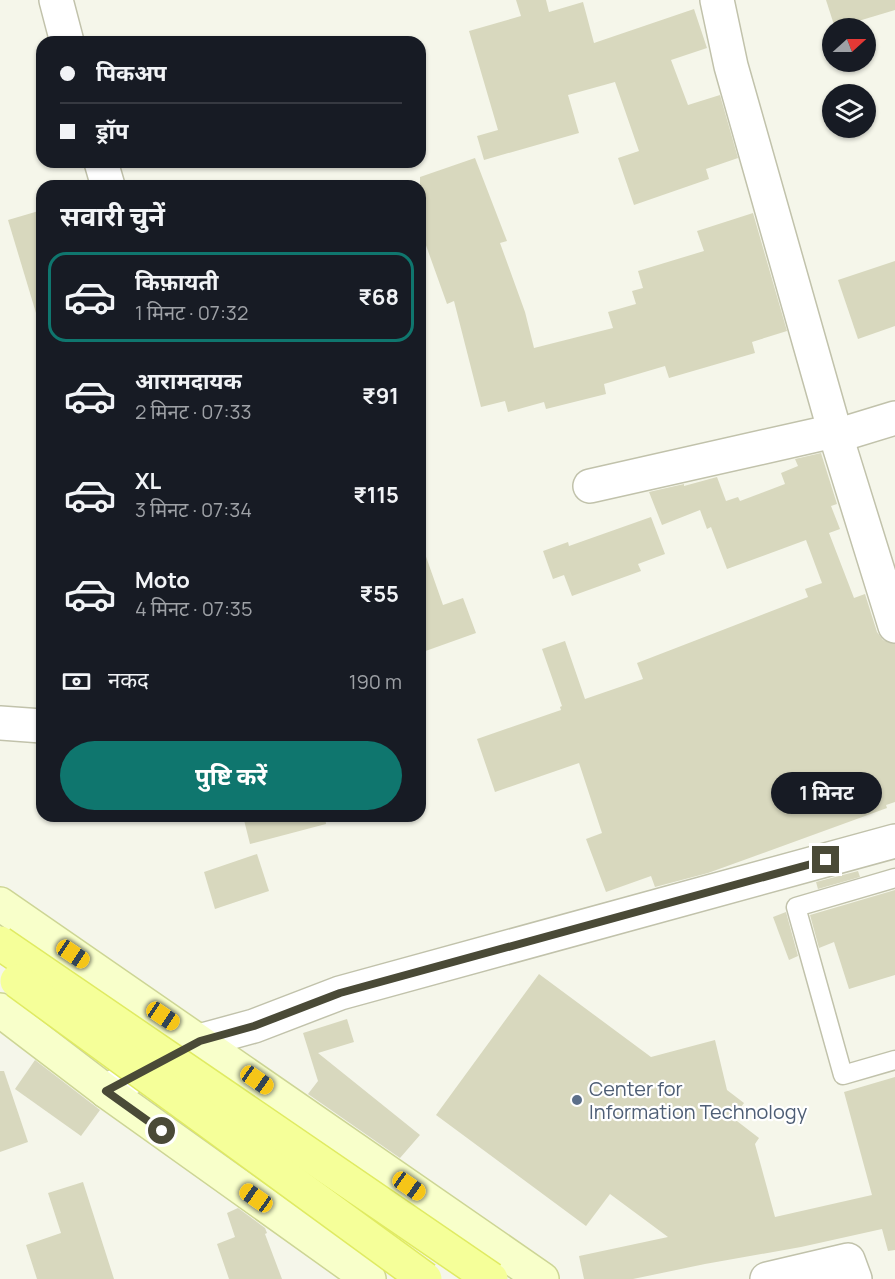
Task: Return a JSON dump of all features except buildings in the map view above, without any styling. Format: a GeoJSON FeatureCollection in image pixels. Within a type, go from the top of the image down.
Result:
{"type":"FeatureCollection","features":[{"type":"Feature","properties":{"kind":"main road"},"geometry":{"type":"LineString","coordinates":[[0,904],[542,1279]]}},
{"type":"Feature","properties":{"kind":"main road"},"geometry":{"type":"LineString","coordinates":[[0,943],[491,1279]]}},
{"type":"Feature","properties":{"kind":"main road"},"geometry":{"type":"LineString","coordinates":[[0,968],[425,1279]]}},
{"type":"Feature","properties":{"kind":"main road"},"geometry":{"type":"LineString","coordinates":[[0,1010],[106,1091],[369,1279]]}},
{"type":"Feature","properties":{"kind":"street"},"geometry":{"type":"LineString","coordinates":[[56,0],[65,36]]}},
{"type":"Feature","properties":{"kind":"street"},"geometry":{"type":"LineString","coordinates":[[717,0],[731,66],[835,433],[895,626]]}},
{"type":"Feature","properties":{"kind":"street"},"geometry":{"type":"LineString","coordinates":[[591,486],[895,418]]}},
{"type":"Feature","properties":{"kind":"street"},"geometry":{"type":"LineString","coordinates":[[0,723],[36,726]]}},
{"type":"Feature","properties":{"kind":"street"},"geometry":{"type":"LineString","coordinates":[[106,1091],[200,1041],[254,1026],[340,993],[895,841]]}},
{"type":"Feature","properties":{"kind":"street"},"geometry":{"type":"LineString","coordinates":[[767,1279],[848,1260],[855,1279]]}},
{"type":"Feature","properties":{"kind":"lane"},"geometry":{"type":"LineString","coordinates":[[895,878],[796,907],[843,1075],[895,1060]]}},
{"type":"Feature","properties":{"kind":"place","name":"Center for Information Technology"},"geometry":{"type":"Point","coordinates":[577,1100]}},
{"type":"Feature","properties":{"kind":"route"},"geometry":{"type":"LineString","coordinates":[[162,1131],[106,1091],[200,1041],[254,1026],[340,993],[826,860]]}}]}
